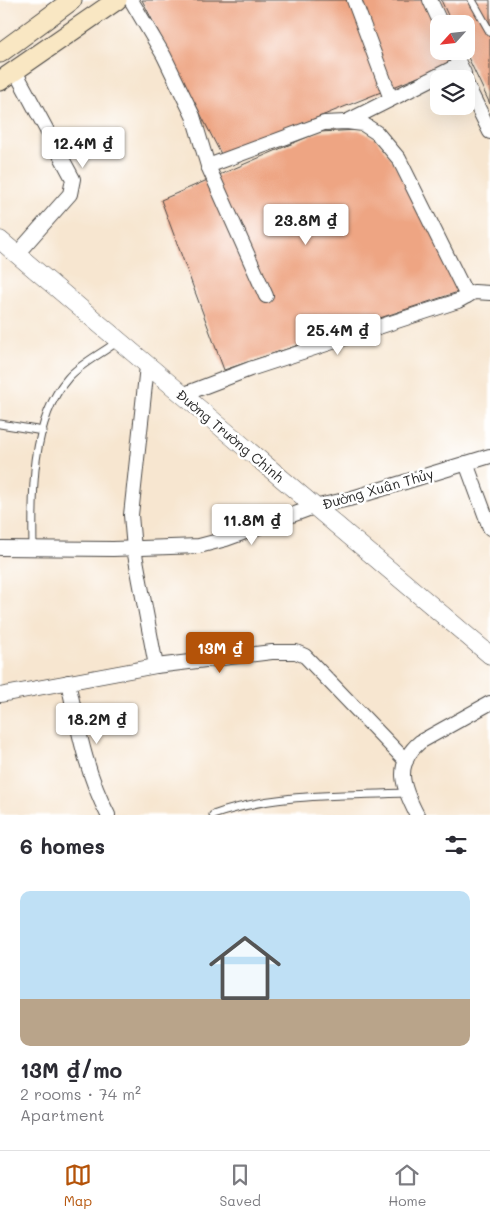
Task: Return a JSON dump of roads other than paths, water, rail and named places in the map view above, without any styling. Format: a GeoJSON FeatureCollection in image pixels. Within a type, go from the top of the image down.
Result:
{"type":"FeatureCollection","features":[{"type":"Feature","properties":{"kind":"main road"},"geometry":{"type":"LineString","coordinates":[[0,53],[72,0]]}},
{"type":"Feature","properties":{"kind":"main road"},"geometry":{"type":"LineString","coordinates":[[7,76],[117,0]]}},
{"type":"Feature","properties":{"kind":"street"},"geometry":{"type":"LineString","coordinates":[[131,0],[164,56],[193,116],[208,166],[266,296]]}},
{"type":"Feature","properties":{"kind":"street"},"geometry":{"type":"LineString","coordinates":[[354,0],[391,99]]}},
{"type":"Feature","properties":{"kind":"street"},"geometry":{"type":"LineString","coordinates":[[430,0],[437,15]]}},
{"type":"Feature","properties":{"kind":"street"},"geometry":{"type":"LineString","coordinates":[[457,60],[462,70]]}},
{"type":"Feature","properties":{"kind":"street"},"geometry":{"type":"LineString","coordinates":[[346,122],[459,65]]}},
{"type":"Feature","properties":{"kind":"street"},"geometry":{"type":"LineString","coordinates":[[7,76],[72,179],[70,194],[16,255]]}},
{"type":"Feature","properties":{"kind":"street"},"geometry":{"type":"LineString","coordinates":[[475,99],[490,132]]}},
{"type":"Feature","properties":{"kind":"street"},"geometry":{"type":"LineString","coordinates":[[208,166],[311,127],[346,122],[363,124],[377,132],[399,159],[467,296]]}},
{"type":"Feature","properties":{"kind":"street","name":"Đường Trường Chinh"},"geometry":{"type":"LineString","coordinates":[[0,240],[490,655]]}},
{"type":"Feature","properties":{"kind":"street"},"geometry":{"type":"LineString","coordinates":[[182,395],[250,369],[467,296],[474,292],[490,293]]}},
{"type":"Feature","properties":{"kind":"street"},"geometry":{"type":"LineString","coordinates":[[147,366],[132,507],[134,549],[156,666]]}},
{"type":"Feature","properties":{"kind":"street","name":"Đường Xuân Thủy"},"geometry":{"type":"LineString","coordinates":[[0,548],[134,549],[200,546],[226,539],[314,507],[349,499],[490,456]]}},
{"type":"Feature","properties":{"kind":"street"},"geometry":{"type":"LineString","coordinates":[[466,463],[490,528]]}},
{"type":"Feature","properties":{"kind":"street"},"geometry":{"type":"LineString","coordinates":[[0,695],[156,666],[272,652],[296,652],[305,656],[406,761]]}},
{"type":"Feature","properties":{"kind":"street"},"geometry":{"type":"LineString","coordinates":[[68,682],[84,755],[98,796],[108,815]]}},
{"type":"Feature","properties":{"kind":"street"},"geometry":{"type":"LineString","coordinates":[[417,815],[403,788],[403,767],[411,750],[420,742],[490,704]]}},
{"type":"Feature","properties":{"kind":"lane"},"geometry":{"type":"LineString","coordinates":[[472,0],[490,32]]}},
{"type":"Feature","properties":{"kind":"lane"},"geometry":{"type":"LineString","coordinates":[[34,548],[32,497],[43,431],[56,394],[69,376],[118,341]]}},
{"type":"Feature","properties":{"kind":"lane"},"geometry":{"type":"LineString","coordinates":[[0,424],[43,431]]}},
{"type":"Feature","properties":{"kind":"lane"},"geometry":{"type":"LineString","coordinates":[[213,815],[234,807],[286,798],[406,793]]}}]}
